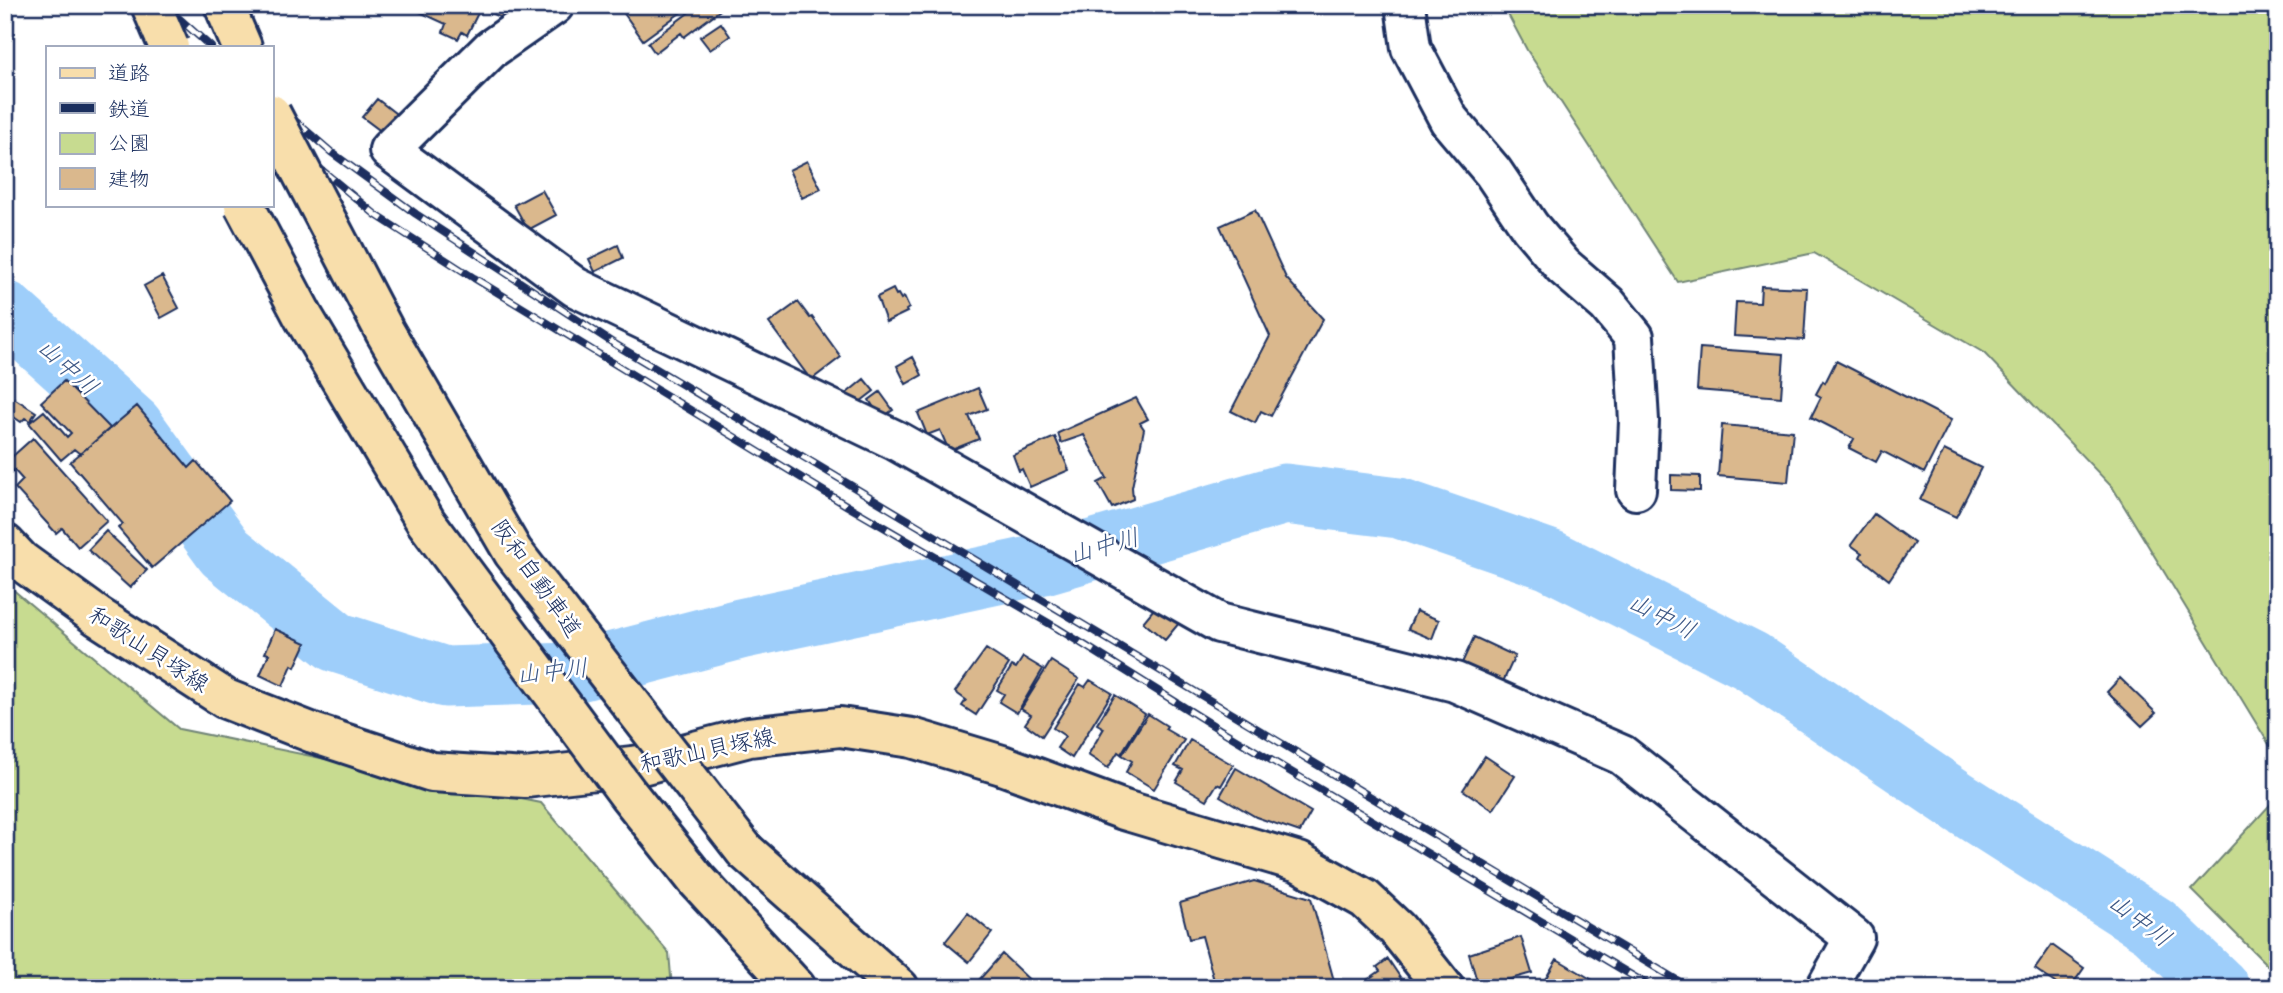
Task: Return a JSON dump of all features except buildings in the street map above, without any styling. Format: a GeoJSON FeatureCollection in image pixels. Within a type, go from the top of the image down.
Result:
{"type":"FeatureCollection","features":[{"type":"Feature","properties":{"kind":"main road"},"geometry":{"type":"LineString","coordinates":[[151,5],[169,46]]}},
{"type":"Feature","properties":{"kind":"main road"},"geometry":{"type":"LineString","coordinates":[[224,5],[242,46]]}},
{"type":"Feature","properties":{"kind":"main road","name":"阪和自動車道"},"geometry":{"type":"LineString","coordinates":[[273,118],[385,332],[513,552],[746,851],[880,988]]}},
{"type":"Feature","properties":{"kind":"main road"},"geometry":{"type":"LineString","coordinates":[[245,206],[304,318],[426,522],[628,794],[695,878],[796,988]]}},
{"type":"Feature","properties":{"kind":"main road","name":"和歌山貝塚線"},"geometry":{"type":"LineString","coordinates":[[5,544],[21,561],[97,616],[226,699],[313,733],[432,772],[525,778],[642,765],[749,737],[840,727],[912,738],[1002,765],[1124,810],[1299,862],[1365,900],[1397,929],[1444,988]]}},
{"type":"Feature","properties":{"kind":"main road"},"geometry":{"type":"LineString","coordinates":[[746,851],[899,988]]}},
{"type":"Feature","properties":{"kind":"street"},"geometry":{"type":"LineString","coordinates":[[554,5],[491,49],[389,150],[575,286],[897,440],[1219,623],[1455,682],[1622,755],[1854,938],[1826,988]]}},
{"type":"Feature","properties":{"kind":"street"},"geometry":{"type":"LineString","coordinates":[[1405,5],[1411,48],[1449,120],[1493,172],[1530,227],[1563,266],[1607,304],[1634,337],[1639,421],[1636,490]]}},
{"type":"Feature","properties":{"kind":"green space"},"geometry":{"type":"Polygon","coordinates":[[[1503,5],[2278,5],[2278,759],[2113,488],[1984,353],[1814,253],[1678,282],[1527,50],[1503,5]]]}},
{"type":"Feature","properties":{"kind":"green space"},"geometry":{"type":"Polygon","coordinates":[[[5,583],[179,729],[541,803],[669,953],[672,988],[5,988],[5,583]]]}},
{"type":"Feature","properties":{"kind":"green space"},"geometry":{"type":"Polygon","coordinates":[[[2278,796],[2278,976],[2192,890],[2278,796]]]}},
{"type":"Feature","properties":{"kind":"waterway","name":"山中川"},"geometry":{"type":"LineString","coordinates":[[5,311],[133,426],[225,552],[336,642],[445,677],[571,673],[740,629],[1044,564],[1285,494],[1399,508],[1550,560],[1751,661],[1956,800],[2154,926],[2219,988]]}},
{"type":"Feature","properties":{"kind":"railway"},"geometry":{"type":"LineString","coordinates":[[133,5],[177,46]]}},
{"type":"Feature","properties":{"kind":"railway"},"geometry":{"type":"LineString","coordinates":[[164,5],[210,46]]}},
{"type":"Feature","properties":{"kind":"railway"},"geometry":{"type":"LineString","coordinates":[[273,102],[331,152],[416,214],[613,343],[1690,988]]}},
{"type":"Feature","properties":{"kind":"railway"},"geometry":{"type":"LineString","coordinates":[[273,130],[376,215],[474,278],[846,505],[1057,628],[1219,729],[1653,988]]}}]}
